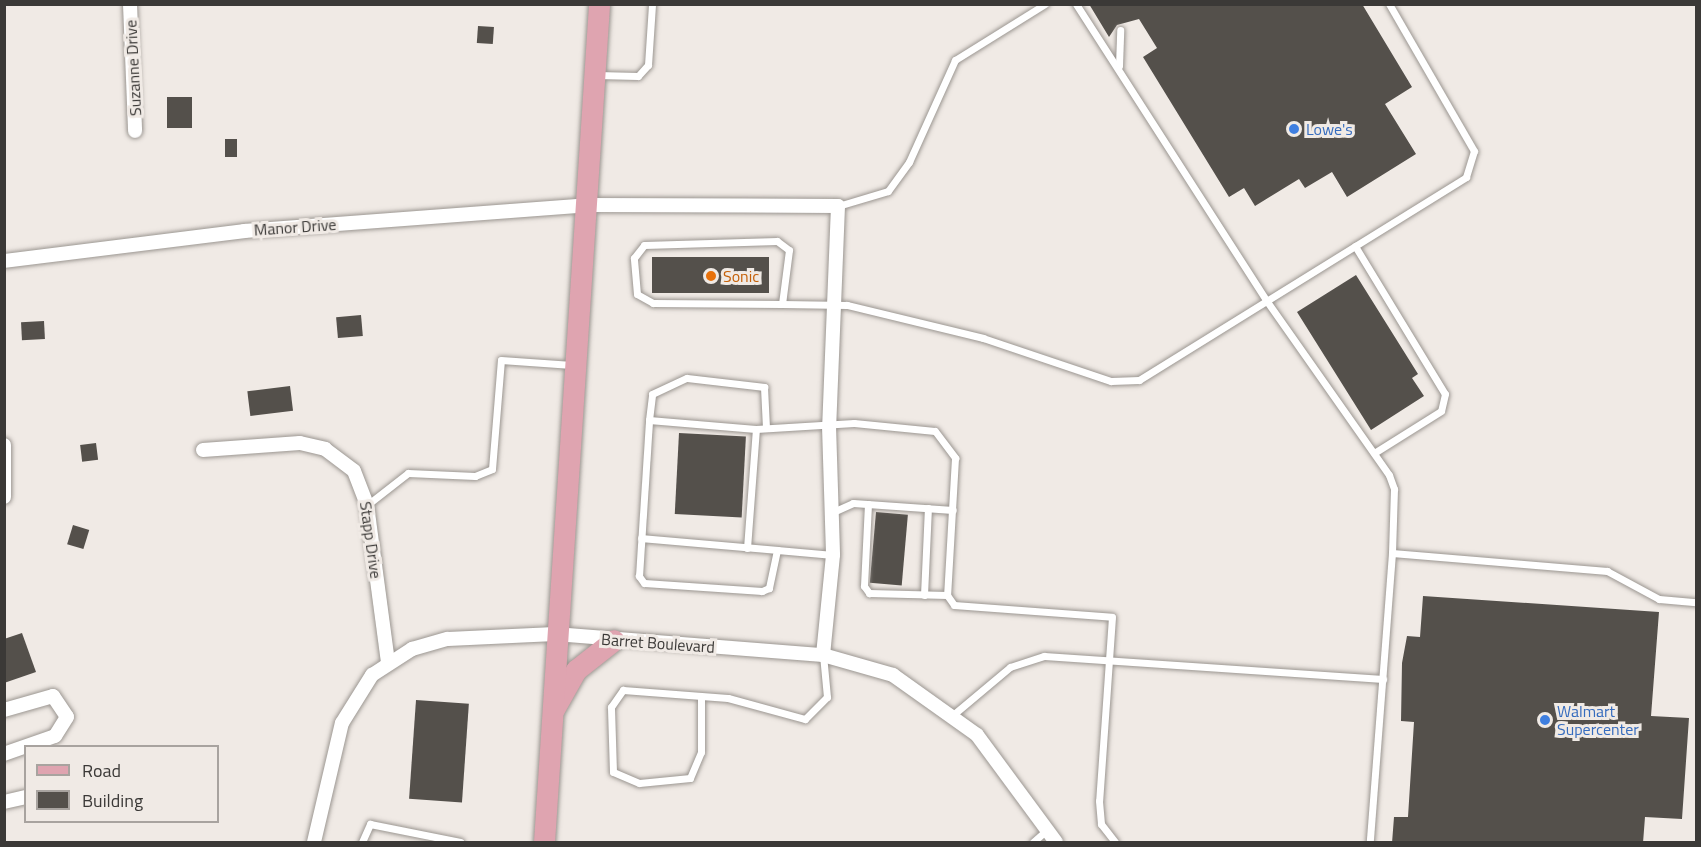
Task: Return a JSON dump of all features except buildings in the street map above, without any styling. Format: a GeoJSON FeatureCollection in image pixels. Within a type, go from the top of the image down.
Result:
{"type":"FeatureCollection","features":[{"type":"Feature","properties":{"kind":"main road"},"geometry":{"type":"LineString","coordinates":[[544,843],[555,634],[587,205],[599,4]]}},
{"type":"Feature","properties":{"kind":"main road"},"geometry":{"type":"LineString","coordinates":[[550,718],[576,670],[614,640]]}},
{"type":"Feature","properties":{"kind":"street","name":"Suzanne Drive"},"geometry":{"type":"LineString","coordinates":[[130,4],[135,131]]}},
{"type":"Feature","properties":{"kind":"street","name":"Manor Drive"},"geometry":{"type":"LineString","coordinates":[[4,261],[244,231],[587,205],[838,206]]}},
{"type":"Feature","properties":{"kind":"street"},"geometry":{"type":"LineString","coordinates":[[823,655],[833,555],[829,426],[838,206]]}},
{"type":"Feature","properties":{"kind":"street","name":"Stapp Drive"},"geometry":{"type":"LineString","coordinates":[[203,450],[287,443],[325,449],[354,471],[367,505],[388,662]]}},
{"type":"Feature","properties":{"kind":"street"},"geometry":{"type":"LineString","coordinates":[[4,445],[4,497]]}},
{"type":"Feature","properties":{"kind":"street","name":"Barret Boulevard"},"geometry":{"type":"LineString","coordinates":[[314,843],[348,707],[358,690],[388,662],[448,639],[555,634],[823,655],[893,675],[954,714],[977,735],[1056,843]]}},
{"type":"Feature","properties":{"kind":"street"},"geometry":{"type":"LineString","coordinates":[[4,710],[53,696],[68,717],[56,736],[30,745]]}},
{"type":"Feature","properties":{"kind":"street"},"geometry":{"type":"LineString","coordinates":[[4,754],[24,747]]}},
{"type":"Feature","properties":{"kind":"street"},"geometry":{"type":"LineString","coordinates":[[4,802],[24,797]]}},
{"type":"Feature","properties":{"kind":"lane"},"geometry":{"type":"LineString","coordinates":[[594,75],[638,76],[648,65],[652,4]]}},
{"type":"Feature","properties":{"kind":"lane"},"geometry":{"type":"LineString","coordinates":[[838,206],[888,191],[909,162],[956,60],[1045,4]]}},
{"type":"Feature","properties":{"kind":"lane"},"geometry":{"type":"LineString","coordinates":[[1076,4],[1119,66],[1266,300],[1374,453],[1394,489],[1392,553],[1370,843]]}},
{"type":"Feature","properties":{"kind":"lane"},"geometry":{"type":"LineString","coordinates":[[782,304],[786,244],[644,245],[634,258],[643,302],[782,304],[834,304],[983,338],[1127,383],[1434,199],[1474,165],[1474,151],[1389,4]]}},
{"type":"Feature","properties":{"kind":"lane"},"geometry":{"type":"LineString","coordinates":[[1119,66],[1120,30]]}},
{"type":"Feature","properties":{"kind":"lane"},"geometry":{"type":"LineString","coordinates":[[1355,246],[1445,394],[1441,411],[1374,453]]}},
{"type":"Feature","properties":{"kind":"lane"},"geometry":{"type":"LineString","coordinates":[[367,505],[408,473],[475,476],[492,469],[501,360],[575,365]]}},
{"type":"Feature","properties":{"kind":"lane"},"geometry":{"type":"LineString","coordinates":[[766,428],[764,387],[687,378],[652,394],[639,576],[644,583],[762,591],[769,588],[777,550]]}},
{"type":"Feature","properties":{"kind":"lane"},"geometry":{"type":"LineString","coordinates":[[649,420],[756,429],[911,425],[935,431],[955,458],[947,596],[954,605],[1112,617],[1099,801],[1101,824],[1115,843]]}},
{"type":"Feature","properties":{"kind":"lane"},"geometry":{"type":"LineString","coordinates":[[747,548],[756,429]]}},
{"type":"Feature","properties":{"kind":"lane"},"geometry":{"type":"LineString","coordinates":[[833,512],[853,502],[953,510]]}},
{"type":"Feature","properties":{"kind":"lane"},"geometry":{"type":"LineString","coordinates":[[868,504],[864,586],[869,593],[947,596]]}},
{"type":"Feature","properties":{"kind":"lane"},"geometry":{"type":"LineString","coordinates":[[924,595],[928,508]]}},
{"type":"Feature","properties":{"kind":"lane"},"geometry":{"type":"LineString","coordinates":[[642,538],[833,555]]}},
{"type":"Feature","properties":{"kind":"lane"},"geometry":{"type":"LineString","coordinates":[[1392,553],[1607,571],[1659,599],[1696,602]]}},
{"type":"Feature","properties":{"kind":"lane"},"geometry":{"type":"LineString","coordinates":[[701,699],[701,752],[690,778],[639,783],[613,772],[611,707],[623,690],[701,699],[728,698],[805,718],[827,697],[823,655]]}},
{"type":"Feature","properties":{"kind":"lane"},"geometry":{"type":"LineString","coordinates":[[954,714],[1024,661],[1044,656],[1383,679]]}},
{"type":"Feature","properties":{"kind":"lane"},"geometry":{"type":"LineString","coordinates":[[362,843],[370,824],[460,843]]}},
{"type":"Feature","properties":{"kind":"lane"},"geometry":{"type":"LineString","coordinates":[[1033,843],[1047,830]]}},
{"type":"Feature","properties":{"kind":"place","name":"Lowe's"},"geometry":{"type":"Point","coordinates":[1294,129]}},
{"type":"Feature","properties":{"kind":"place","name":"Sonic"},"geometry":{"type":"Point","coordinates":[711,276]}},
{"type":"Feature","properties":{"kind":"place","name":"Walmart Supercenter"},"geometry":{"type":"Point","coordinates":[1545,720]}}]}
